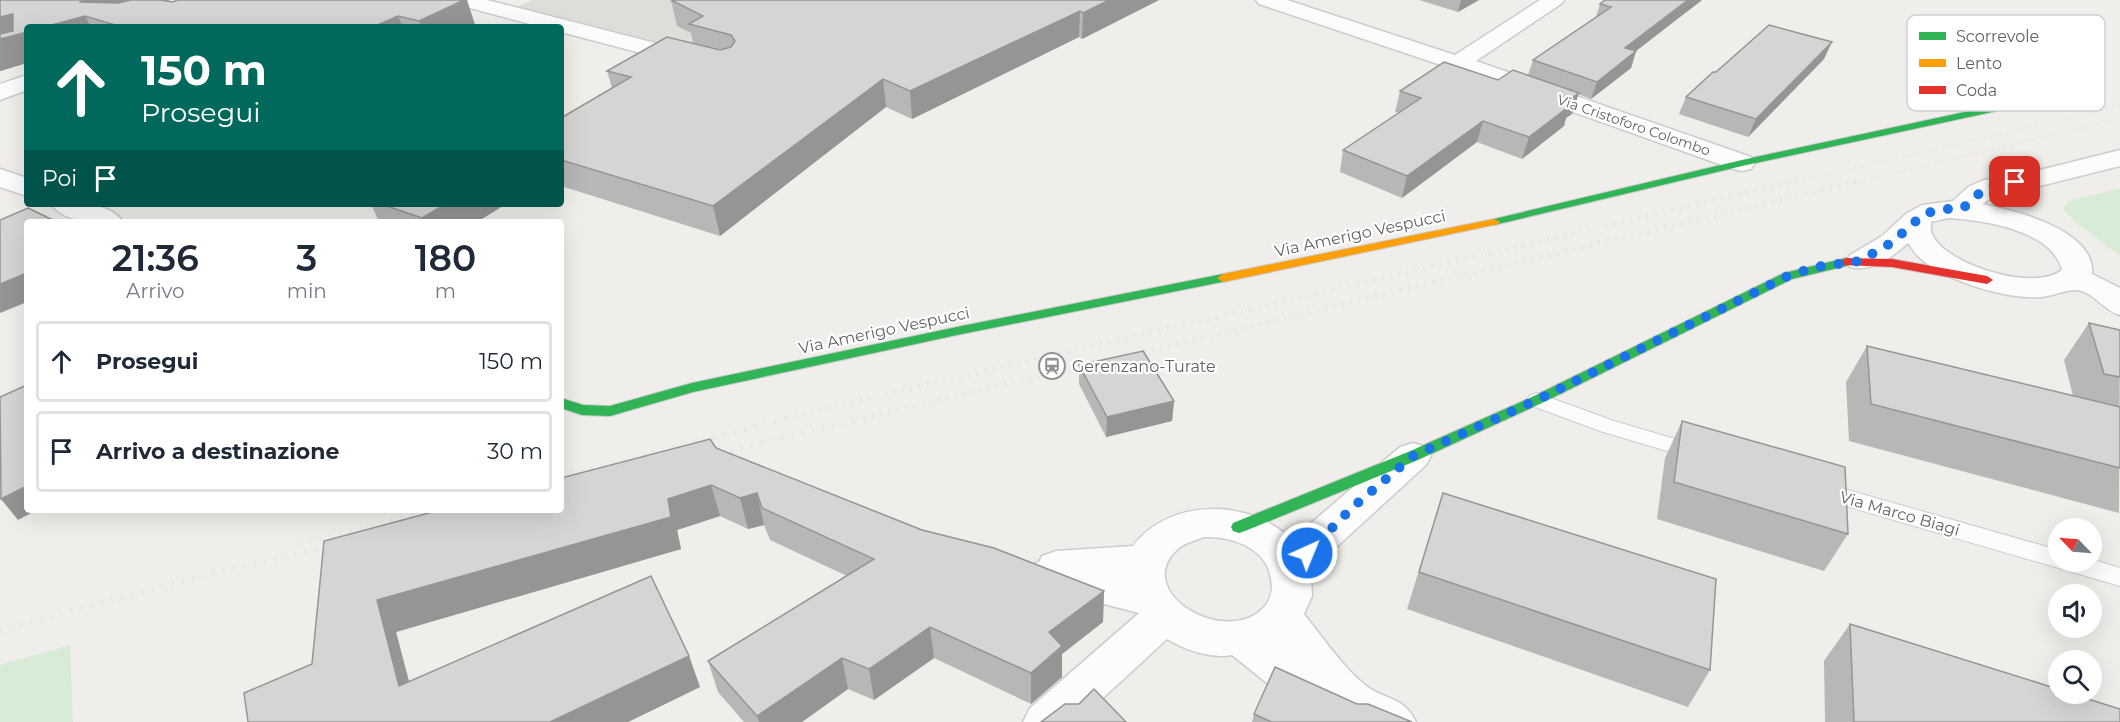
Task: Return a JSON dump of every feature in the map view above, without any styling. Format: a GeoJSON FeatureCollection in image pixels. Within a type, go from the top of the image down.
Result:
{"type":"FeatureCollection","features":[{"type":"Feature","properties":{"kind":"street"},"geometry":{"type":"LineString","coordinates":[[462,0],[555,24]]}},
{"type":"Feature","properties":{"kind":"street","name":"Via Cristoforo Colombo"},"geometry":{"type":"LineString","coordinates":[[1266,0],[1458,63],[1742,163]]}},
{"type":"Feature","properties":{"kind":"street"},"geometry":{"type":"LineString","coordinates":[[1458,63],[1554,0]]}},
{"type":"Feature","properties":{"kind":"street"},"geometry":{"type":"LineString","coordinates":[[564,26],[714,65]]}},
{"type":"Feature","properties":{"kind":"street"},"geometry":{"type":"LineString","coordinates":[[0,93],[24,83]]}},
{"type":"Feature","properties":{"kind":"street","name":"Via Amerigo Vespucci"},"geometry":{"type":"LineString","coordinates":[[564,404],[582,410],[610,411],[692,388],[957,331],[1437,235],[1742,163],[1983,111]]}},
{"type":"Feature","properties":{"kind":"street"},"geometry":{"type":"LineString","coordinates":[[1962,209],[1978,192],[1986,189],[2120,158]]}},
{"type":"Feature","properties":{"kind":"street"},"geometry":{"type":"LineString","coordinates":[[0,177],[24,187]]}},
{"type":"Feature","properties":{"kind":"street"},"geometry":{"type":"LineString","coordinates":[[2020,222],[2014,212],[2012,201],[2018,190],[2028,181]]}},
{"type":"Feature","properties":{"kind":"street"},"geometry":{"type":"LineString","coordinates":[[72,207],[102,219]]}},
{"type":"Feature","properties":{"kind":"street"},"geometry":{"type":"LineString","coordinates":[[1239,526],[1413,456],[1537,400],[1788,276],[1816,267],[1860,261],[1927,269],[2022,287],[2044,288],[2066,284],[2075,277],[2078,267],[2070,253],[2053,238],[2020,222],[1962,209],[1932,211],[1917,219],[1891,243],[1860,261]]}},
{"type":"Feature","properties":{"kind":"street"},"geometry":{"type":"LineString","coordinates":[[1917,219],[1914,230],[1918,239],[1928,250],[1946,263],[1987,280]]}},
{"type":"Feature","properties":{"kind":"street"},"geometry":{"type":"LineString","coordinates":[[2075,277],[2109,294],[2120,306]]}},
{"type":"Feature","properties":{"kind":"street"},"geometry":{"type":"LineString","coordinates":[[1292,574],[1317,541],[1413,456]]}},
{"type":"Feature","properties":{"kind":"street"},"geometry":{"type":"LineString","coordinates":[[1211,522],[1239,526],[1258,534],[1274,546],[1286,561],[1292,574],[1292,596],[1282,617],[1265,630],[1241,638],[1219,639],[1177,626],[1158,608],[1144,579],[1146,561],[1159,542],[1180,528],[1211,522]]}},
{"type":"Feature","properties":{"kind":"street"},"geometry":{"type":"LineString","coordinates":[[1146,561],[1016,568],[1158,608]]}},
{"type":"Feature","properties":{"kind":"street"},"geometry":{"type":"LineString","coordinates":[[1046,722],[1158,608]]}},
{"type":"Feature","properties":{"kind":"street"},"geometry":{"type":"LineString","coordinates":[[1282,617],[1314,659],[1350,699]]}},
{"type":"Feature","properties":{"kind":"street"},"geometry":{"type":"LineString","coordinates":[[1241,638],[1287,674],[1317,689],[1350,699],[1394,722]]}},
{"type":"Feature","properties":{"kind":"lane"},"geometry":{"type":"LineString","coordinates":[[1537,400],[1607,426],[1712,458]]}},
{"type":"Feature","properties":{"kind":"lane","name":"Via Marco Biagi"},"geometry":{"type":"LineString","coordinates":[[1799,483],[2048,556]]}},
{"type":"Feature","properties":{"kind":"lane"},"geometry":{"type":"LineString","coordinates":[[2102,572],[2120,577]]}},
{"type":"Feature","properties":{"kind":"shaded area"},"geometry":{"type":"Polygon","coordinates":[[[532,0],[886,0],[723,63],[513,9],[532,0]]]}},
{"type":"Feature","properties":{"kind":"green space"},"geometry":{"type":"Polygon","coordinates":[[[2120,188],[2120,256],[2074,221],[2063,209],[2069,201],[2120,188]]]}},
{"type":"Feature","properties":{"kind":"green space"},"geometry":{"type":"Polygon","coordinates":[[[70,645],[73,722],[0,722],[0,665],[70,645]]]}},
{"type":"Feature","properties":{"kind":"building"},"geometry":{"type":"Polygon","coordinates":[[[0,0],[81,0],[80,2],[118,3],[131,0],[172,2],[178,0],[464,0],[419,21],[398,16],[380,24],[112,24],[85,16],[55,24],[24,24],[24,33],[0,39],[0,34],[13,31],[13,14],[0,17],[0,0]]]}},
{"type":"Feature","properties":{"kind":"building"},"geometry":{"type":"Polygon","coordinates":[[[671,0],[1109,0],[1083,13],[1080,11],[910,91],[883,79],[713,206],[564,161],[564,116],[631,77],[607,71],[667,37],[720,50],[731,47],[735,41],[731,35],[689,24],[703,16],[671,0]]]}},
{"type":"Feature","properties":{"kind":"building"},"geometry":{"type":"Polygon","coordinates":[[[1605,0],[1688,0],[1625,48],[1636,51],[1597,82],[1533,60],[1611,7],[1600,4],[1605,0]]]}},
{"type":"Feature","properties":{"kind":"building"},"geometry":{"type":"Polygon","coordinates":[[[1769,25],[1832,42],[1756,119],[1686,97],[1713,72],[1716,72],[1769,25]]]}},
{"type":"Feature","properties":{"kind":"building"},"geometry":{"type":"Polygon","coordinates":[[[1444,62],[1498,80],[1513,70],[1579,93],[1565,103],[1571,105],[1529,137],[1483,121],[1407,176],[1343,150],[1421,98],[1400,91],[1444,62]]]}},
{"type":"Feature","properties":{"kind":"building"},"geometry":{"type":"Polygon","coordinates":[[[390,207],[441,207],[422,218],[390,207]]]}},
{"type":"Feature","properties":{"kind":"building"},"geometry":{"type":"Polygon","coordinates":[[[28,208],[51,219],[24,219],[24,274],[0,284],[0,220],[28,208]]]}},
{"type":"Feature","properties":{"kind":"building"},"geometry":{"type":"Polygon","coordinates":[[[2089,323],[2120,330],[2120,377],[2104,374],[2089,323]]]}},
{"type":"Feature","properties":{"kind":"building"},"geometry":{"type":"Polygon","coordinates":[[[1867,346],[2120,407],[2120,468],[1871,404],[1867,346]]]}},
{"type":"Feature","properties":{"kind":"building"},"geometry":{"type":"Polygon","coordinates":[[[1143,351],[1174,401],[1107,417],[1079,365],[1143,351]]]}},
{"type":"Feature","properties":{"kind":"building"},"geometry":{"type":"Polygon","coordinates":[[[24,386],[24,488],[1,499],[0,397],[24,386]]]}},
{"type":"Feature","properties":{"kind":"building"},"geometry":{"type":"Polygon","coordinates":[[[1682,421],[1845,467],[1848,534],[1674,482],[1682,421]]]}},
{"type":"Feature","properties":{"kind":"building"},"geometry":{"type":"Polygon","coordinates":[[[710,439],[716,448],[922,530],[994,548],[1104,591],[1049,632],[1062,646],[1031,673],[930,627],[869,669],[842,658],[757,716],[708,661],[874,559],[762,508],[757,493],[740,498],[711,485],[668,499],[671,517],[377,600],[399,686],[651,576],[689,656],[550,722],[248,722],[244,693],[312,664],[324,541],[429,513],[564,513],[564,477],[710,439]]]}},
{"type":"Feature","properties":{"kind":"building"},"geometry":{"type":"Polygon","coordinates":[[[1443,493],[1716,579],[1710,670],[1419,572],[1443,493]]]}},
{"type":"Feature","properties":{"kind":"building"},"geometry":{"type":"Polygon","coordinates":[[[1850,624],[2048,686],[2048,704],[2102,703],[2120,709],[2120,722],[1854,722],[1850,624]]]}},
{"type":"Feature","properties":{"kind":"building"},"geometry":{"type":"Polygon","coordinates":[[[1275,667],[1357,704],[1368,704],[1412,722],[1272,722],[1254,714],[1275,667]]]}},
{"type":"Feature","properties":{"kind":"building"},"geometry":{"type":"Polygon","coordinates":[[[1094,689],[1126,722],[1041,722],[1065,704],[1079,704],[1094,689]]]}},
{"type":"Feature","properties":{"kind":"railway"},"geometry":{"type":"LineString","coordinates":[[2105,110],[2120,106]]}},
{"type":"Feature","properties":{"kind":"railway"},"geometry":{"type":"LineString","coordinates":[[1791,183],[2099,111]]}},
{"type":"Feature","properties":{"kind":"railway"},"geometry":{"type":"LineString","coordinates":[[1853,183],[2120,119]]}},
{"type":"Feature","properties":{"kind":"railway"},"geometry":{"type":"LineString","coordinates":[[786,418],[1797,181]]}},
{"type":"Feature","properties":{"kind":"railway"},"geometry":{"type":"LineString","coordinates":[[1127,356],[1859,181]]}},
{"type":"Feature","properties":{"kind":"railway"},"geometry":{"type":"LineString","coordinates":[[864,418],[1095,363]]}},
{"type":"Feature","properties":{"kind":"railway"},"geometry":{"type":"LineString","coordinates":[[564,475],[792,417]]}},
{"type":"Feature","properties":{"kind":"railway"},"geometry":{"type":"LineString","coordinates":[[710,455],[870,417]]}},
{"type":"Feature","properties":{"kind":"railway"},"geometry":{"type":"LineString","coordinates":[[299,544],[420,513]]}},
{"type":"Feature","properties":{"kind":"railway"},"geometry":{"type":"LineString","coordinates":[[0,631],[198,577],[340,544]]}},
{"type":"Feature","properties":{"kind":"traffic: fast"},"geometry":{"type":"LineString","coordinates":[[1494,222],[1742,163],[1983,111]]}},
{"type":"Feature","properties":{"kind":"traffic: fast"},"geometry":{"type":"LineString","coordinates":[[1239,527],[1413,456],[1537,400],[1788,276],[1846,262]]}},
{"type":"Feature","properties":{"kind":"traffic: fast"},"geometry":{"type":"LineString","coordinates":[[564,404],[582,410],[610,411],[692,388],[957,331],[1223,278]]}},
{"type":"Feature","properties":{"kind":"traffic: slow"},"geometry":{"type":"LineString","coordinates":[[1223,278],[1494,222]]}},
{"type":"Feature","properties":{"kind":"traffic: jam"},"geometry":{"type":"LineString","coordinates":[[1846,262],[1892,263],[1987,280]]}},
{"type":"Feature","properties":{"kind":"place","name":"Gerenzano-Turate"},"geometry":{"type":"Point","coordinates":[1052,366]}},
{"type":"Feature","properties":{"kind":"route"},"geometry":{"type":"LineString","coordinates":[[1307,553],[1353,507],[1413,456],[1537,400],[1788,276],[1816,267],[1860,261],[1891,243],[1924,214],[1942,209],[1962,209],[1978,192],[2015,182]]}}]}
